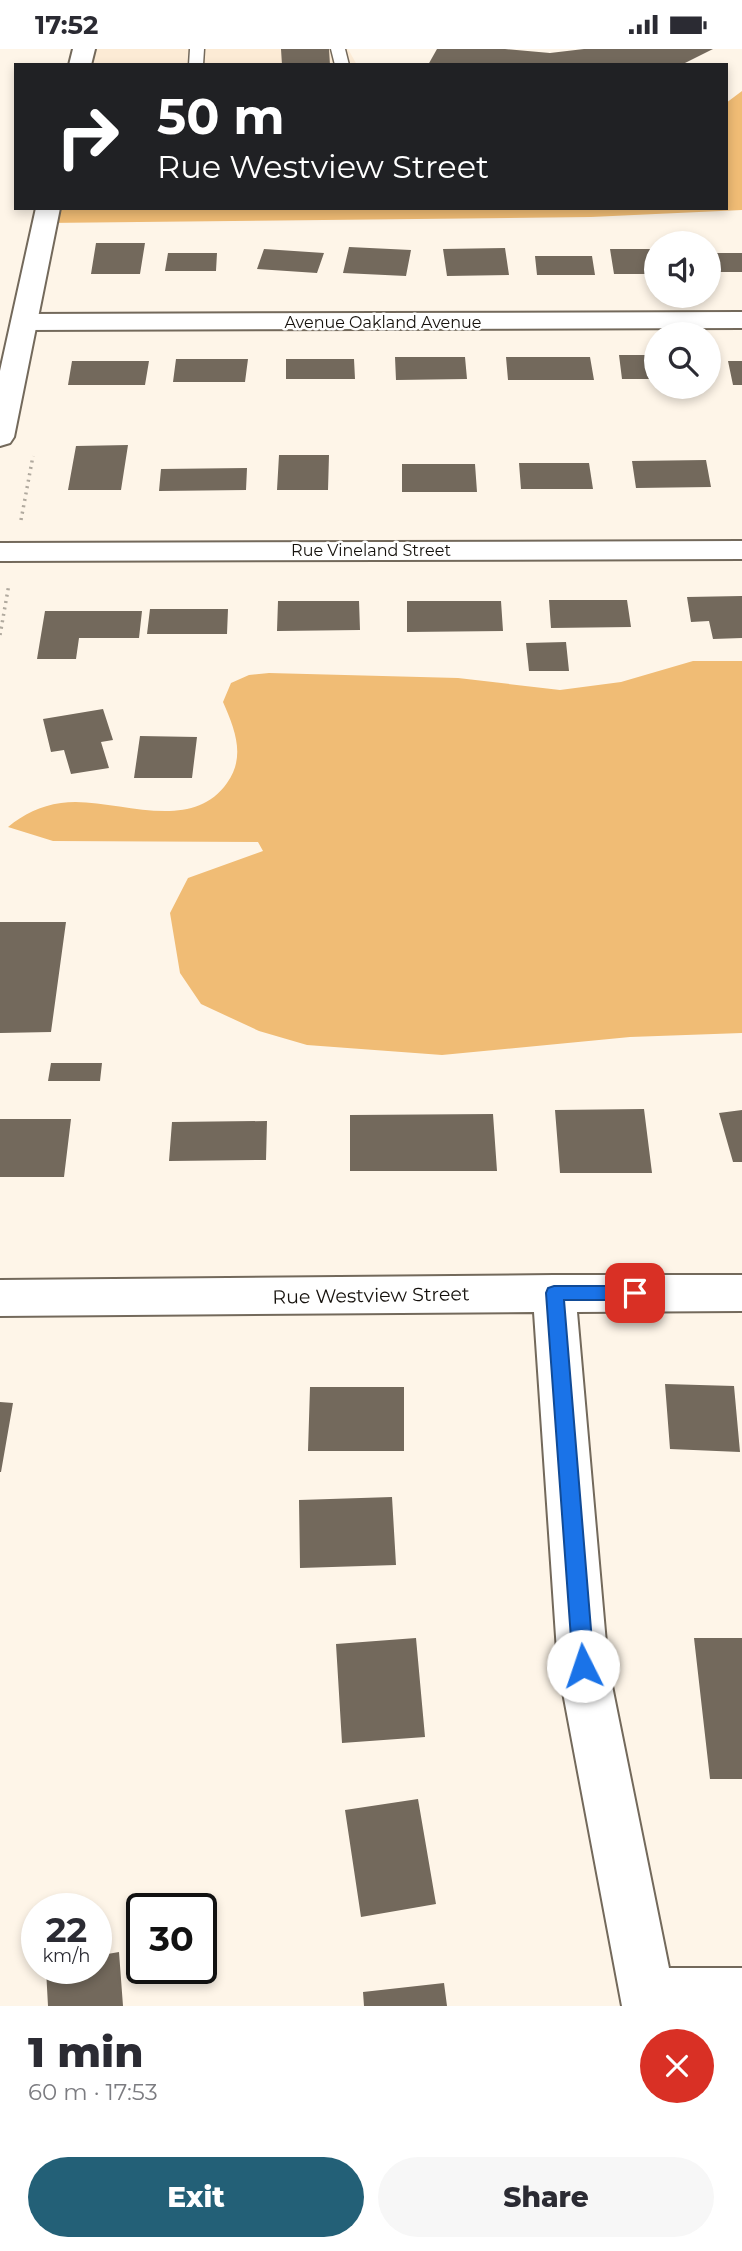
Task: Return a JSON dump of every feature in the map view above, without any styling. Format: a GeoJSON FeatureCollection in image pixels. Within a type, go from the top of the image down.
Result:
{"type":"FeatureCollection","features":[{"type":"Feature","properties":{"kind":"street"},"geometry":{"type":"LineString","coordinates":[[0,437],[48,210]]}},
{"type":"Feature","properties":{"kind":"street","name":"Avenue Oakland Avenue"},"geometry":{"type":"LineString","coordinates":[[24,322],[742,320]]}},
{"type":"Feature","properties":{"kind":"street","name":"Rue Vineland Street"},"geometry":{"type":"LineString","coordinates":[[5,564],[742,549]]}},
{"type":"Feature","properties":{"kind":"street"},"geometry":{"type":"LineString","coordinates":[[554,1293],[583,1666],[648,2001],[742,1995]]}},
{"type":"Feature","properties":{"kind":"street","name":"Rue Westview Street"},"geometry":{"type":"LineString","coordinates":[[0,1298],[742,1293]]}},
{"type":"Feature","properties":{"kind":"path"},"geometry":{"type":"LineString","coordinates":[[0,635],[5,564]]}},
{"type":"Feature","properties":{"kind":"shaded area"},"geometry":{"type":"Polygon","coordinates":[[[84,49],[348,49],[356,63],[80,63],[84,49]]]}},
{"type":"Feature","properties":{"kind":"shaded area"},"geometry":{"type":"Polygon","coordinates":[[[742,91],[742,210],[591,217],[45,223],[48,210],[728,210],[728,102],[742,91]]]}},
{"type":"Feature","properties":{"kind":"shaded area"},"geometry":{"type":"Polygon","coordinates":[[[693,661],[742,661],[742,1033],[630,1037],[442,1055],[307,1045],[259,1031],[201,1004],[180,973],[170,913],[188,878],[263,851],[258,842],[53,841],[8,827],[33,811],[61,803],[81,802],[171,811],[192,808],[211,799],[227,783],[236,763],[235,733],[223,702],[231,683],[249,675],[269,673],[458,678],[560,690],[621,682],[693,661]]]}},
{"type":"Feature","properties":{"kind":"building"},"geometry":{"type":"Polygon","coordinates":[[[281,49],[329,49],[330,63],[282,63],[281,49]]]}},
{"type":"Feature","properties":{"kind":"building"},"geometry":{"type":"Polygon","coordinates":[[[437,49],[505,49],[550,53],[584,49],[713,49],[685,63],[429,63],[437,49]]]}},
{"type":"Feature","properties":{"kind":"building"},"geometry":{"type":"Polygon","coordinates":[[[96,243],[145,243],[140,274],[91,274],[96,243]]]}},
{"type":"Feature","properties":{"kind":"building"},"geometry":{"type":"Polygon","coordinates":[[[349,247],[411,250],[406,276],[343,273],[349,247]]]}},
{"type":"Feature","properties":{"kind":"building"},"geometry":{"type":"Polygon","coordinates":[[[505,248],[509,275],[447,276],[443,249],[505,248]]]}},
{"type":"Feature","properties":{"kind":"building"},"geometry":{"type":"Polygon","coordinates":[[[264,249],[324,253],[317,273],[257,269],[264,249]]]}},
{"type":"Feature","properties":{"kind":"building"},"geometry":{"type":"Polygon","coordinates":[[[610,249],[644,249],[644,274],[614,274],[610,249]]]}},
{"type":"Feature","properties":{"kind":"building"},"geometry":{"type":"Polygon","coordinates":[[[168,253],[217,253],[216,271],[165,271],[168,253]]]}},
{"type":"Feature","properties":{"kind":"building"},"geometry":{"type":"Polygon","coordinates":[[[721,253],[742,253],[742,272],[721,272],[721,253]]]}},
{"type":"Feature","properties":{"kind":"building"},"geometry":{"type":"Polygon","coordinates":[[[535,256],[592,256],[595,275],[537,275],[535,256]]]}},
{"type":"Feature","properties":{"kind":"building"},"geometry":{"type":"Polygon","coordinates":[[[619,355],[644,355],[644,379],[622,379],[619,355]]]}},
{"type":"Feature","properties":{"kind":"building"},"geometry":{"type":"Polygon","coordinates":[[[395,357],[465,357],[467,379],[396,380],[395,357]]]}},
{"type":"Feature","properties":{"kind":"building"},"geometry":{"type":"Polygon","coordinates":[[[506,357],[590,357],[594,380],[508,380],[506,357]]]}},
{"type":"Feature","properties":{"kind":"building"},"geometry":{"type":"Polygon","coordinates":[[[176,359],[248,359],[245,382],[173,382],[176,359]]]}},
{"type":"Feature","properties":{"kind":"building"},"geometry":{"type":"Polygon","coordinates":[[[286,359],[354,359],[355,379],[286,379],[286,359]]]}},
{"type":"Feature","properties":{"kind":"building"},"geometry":{"type":"Polygon","coordinates":[[[72,361],[149,361],[145,385],[68,385],[72,361]]]}},
{"type":"Feature","properties":{"kind":"building"},"geometry":{"type":"Polygon","coordinates":[[[728,361],[742,361],[742,385],[733,385],[728,361]]]}},
{"type":"Feature","properties":{"kind":"building"},"geometry":{"type":"Polygon","coordinates":[[[128,445],[121,490],[68,490],[76,446],[128,445]]]}},
{"type":"Feature","properties":{"kind":"building"},"geometry":{"type":"Polygon","coordinates":[[[279,455],[329,455],[328,490],[277,490],[279,455]]]}},
{"type":"Feature","properties":{"kind":"building"},"geometry":{"type":"Polygon","coordinates":[[[706,460],[711,487],[636,488],[632,461],[706,460]]]}},
{"type":"Feature","properties":{"kind":"building"},"geometry":{"type":"Polygon","coordinates":[[[519,463],[589,463],[593,489],[521,489],[519,463]]]}},
{"type":"Feature","properties":{"kind":"building"},"geometry":{"type":"Polygon","coordinates":[[[402,464],[475,464],[477,492],[402,492],[402,464]]]}},
{"type":"Feature","properties":{"kind":"building"},"geometry":{"type":"Polygon","coordinates":[[[247,468],[246,490],[159,491],[161,469],[247,468]]]}},
{"type":"Feature","properties":{"kind":"building"},"geometry":{"type":"Polygon","coordinates":[[[742,596],[742,638],[713,639],[709,621],[691,622],[687,597],[742,596]]]}},
{"type":"Feature","properties":{"kind":"building"},"geometry":{"type":"Polygon","coordinates":[[[549,600],[627,600],[631,627],[551,628],[549,600]]]}},
{"type":"Feature","properties":{"kind":"building"},"geometry":{"type":"Polygon","coordinates":[[[278,601],[359,601],[360,630],[277,631],[278,601]]]}},
{"type":"Feature","properties":{"kind":"building"},"geometry":{"type":"Polygon","coordinates":[[[407,601],[501,601],[503,631],[407,632],[407,601]]]}},
{"type":"Feature","properties":{"kind":"building"},"geometry":{"type":"Polygon","coordinates":[[[150,609],[228,609],[227,634],[147,634],[150,609]]]}},
{"type":"Feature","properties":{"kind":"building"},"geometry":{"type":"Polygon","coordinates":[[[45,611],[142,611],[139,638],[79,638],[76,659],[37,659],[45,611]]]}},
{"type":"Feature","properties":{"kind":"building"},"geometry":{"type":"Polygon","coordinates":[[[566,642],[569,671],[529,671],[526,643],[566,642]]]}},
{"type":"Feature","properties":{"kind":"building"},"geometry":{"type":"Polygon","coordinates":[[[103,709],[113,740],[101,742],[109,768],[71,774],[64,750],[51,752],[43,719],[103,709]]]}},
{"type":"Feature","properties":{"kind":"building"},"geometry":{"type":"Polygon","coordinates":[[[140,736],[197,737],[192,778],[134,778],[140,736]]]}},
{"type":"Feature","properties":{"kind":"building"},"geometry":{"type":"Polygon","coordinates":[[[0,922],[66,922],[51,1032],[0,1033],[0,922]]]}},
{"type":"Feature","properties":{"kind":"building"},"geometry":{"type":"Polygon","coordinates":[[[51,1063],[102,1063],[100,1081],[48,1081],[51,1063]]]}},
{"type":"Feature","properties":{"kind":"building"},"geometry":{"type":"Polygon","coordinates":[[[644,1109],[652,1173],[560,1173],[555,1110],[644,1109]]]}},
{"type":"Feature","properties":{"kind":"building"},"geometry":{"type":"Polygon","coordinates":[[[742,1110],[742,1162],[733,1162],[719,1113],[742,1110]]]}},
{"type":"Feature","properties":{"kind":"building"},"geometry":{"type":"Polygon","coordinates":[[[493,1114],[497,1171],[350,1171],[350,1115],[493,1114]]]}},
{"type":"Feature","properties":{"kind":"building"},"geometry":{"type":"Polygon","coordinates":[[[0,1119],[71,1119],[64,1177],[0,1177],[0,1119]]]}},
{"type":"Feature","properties":{"kind":"building"},"geometry":{"type":"Polygon","coordinates":[[[267,1121],[266,1160],[169,1161],[172,1122],[267,1121]]]}},
{"type":"Feature","properties":{"kind":"building"},"geometry":{"type":"Polygon","coordinates":[[[665,1384],[734,1386],[740,1452],[670,1449],[665,1384]]]}},
{"type":"Feature","properties":{"kind":"building"},"geometry":{"type":"Polygon","coordinates":[[[310,1387],[404,1387],[404,1451],[308,1451],[310,1387]]]}},
{"type":"Feature","properties":{"kind":"building"},"geometry":{"type":"Polygon","coordinates":[[[0,1402],[13,1403],[1,1472],[0,1472],[0,1402]]]}},
{"type":"Feature","properties":{"kind":"building"},"geometry":{"type":"Polygon","coordinates":[[[392,1497],[396,1565],[300,1568],[299,1500],[392,1497]]]}},
{"type":"Feature","properties":{"kind":"building"},"geometry":{"type":"Polygon","coordinates":[[[416,1638],[425,1737],[342,1743],[336,1644],[416,1638]]]}},
{"type":"Feature","properties":{"kind":"building"},"geometry":{"type":"Polygon","coordinates":[[[694,1638],[742,1638],[742,1779],[710,1779],[694,1638]]]}},
{"type":"Feature","properties":{"kind":"building"},"geometry":{"type":"Polygon","coordinates":[[[418,1799],[436,1904],[361,1917],[345,1810],[418,1799]]]}},
{"type":"Feature","properties":{"kind":"building"},"geometry":{"type":"Polygon","coordinates":[[[119,1952],[123,2006],[48,2006],[47,1984],[112,1984],[112,1953],[119,1952]]]}},
{"type":"Feature","properties":{"kind":"building"},"geometry":{"type":"Polygon","coordinates":[[[444,1983],[447,2006],[364,2006],[363,1992],[444,1983]]]}},
{"type":"Feature","properties":{"kind":"route"},"geometry":{"type":"LineString","coordinates":[[583,1666],[554,1293],[635,1293]]}}]}
